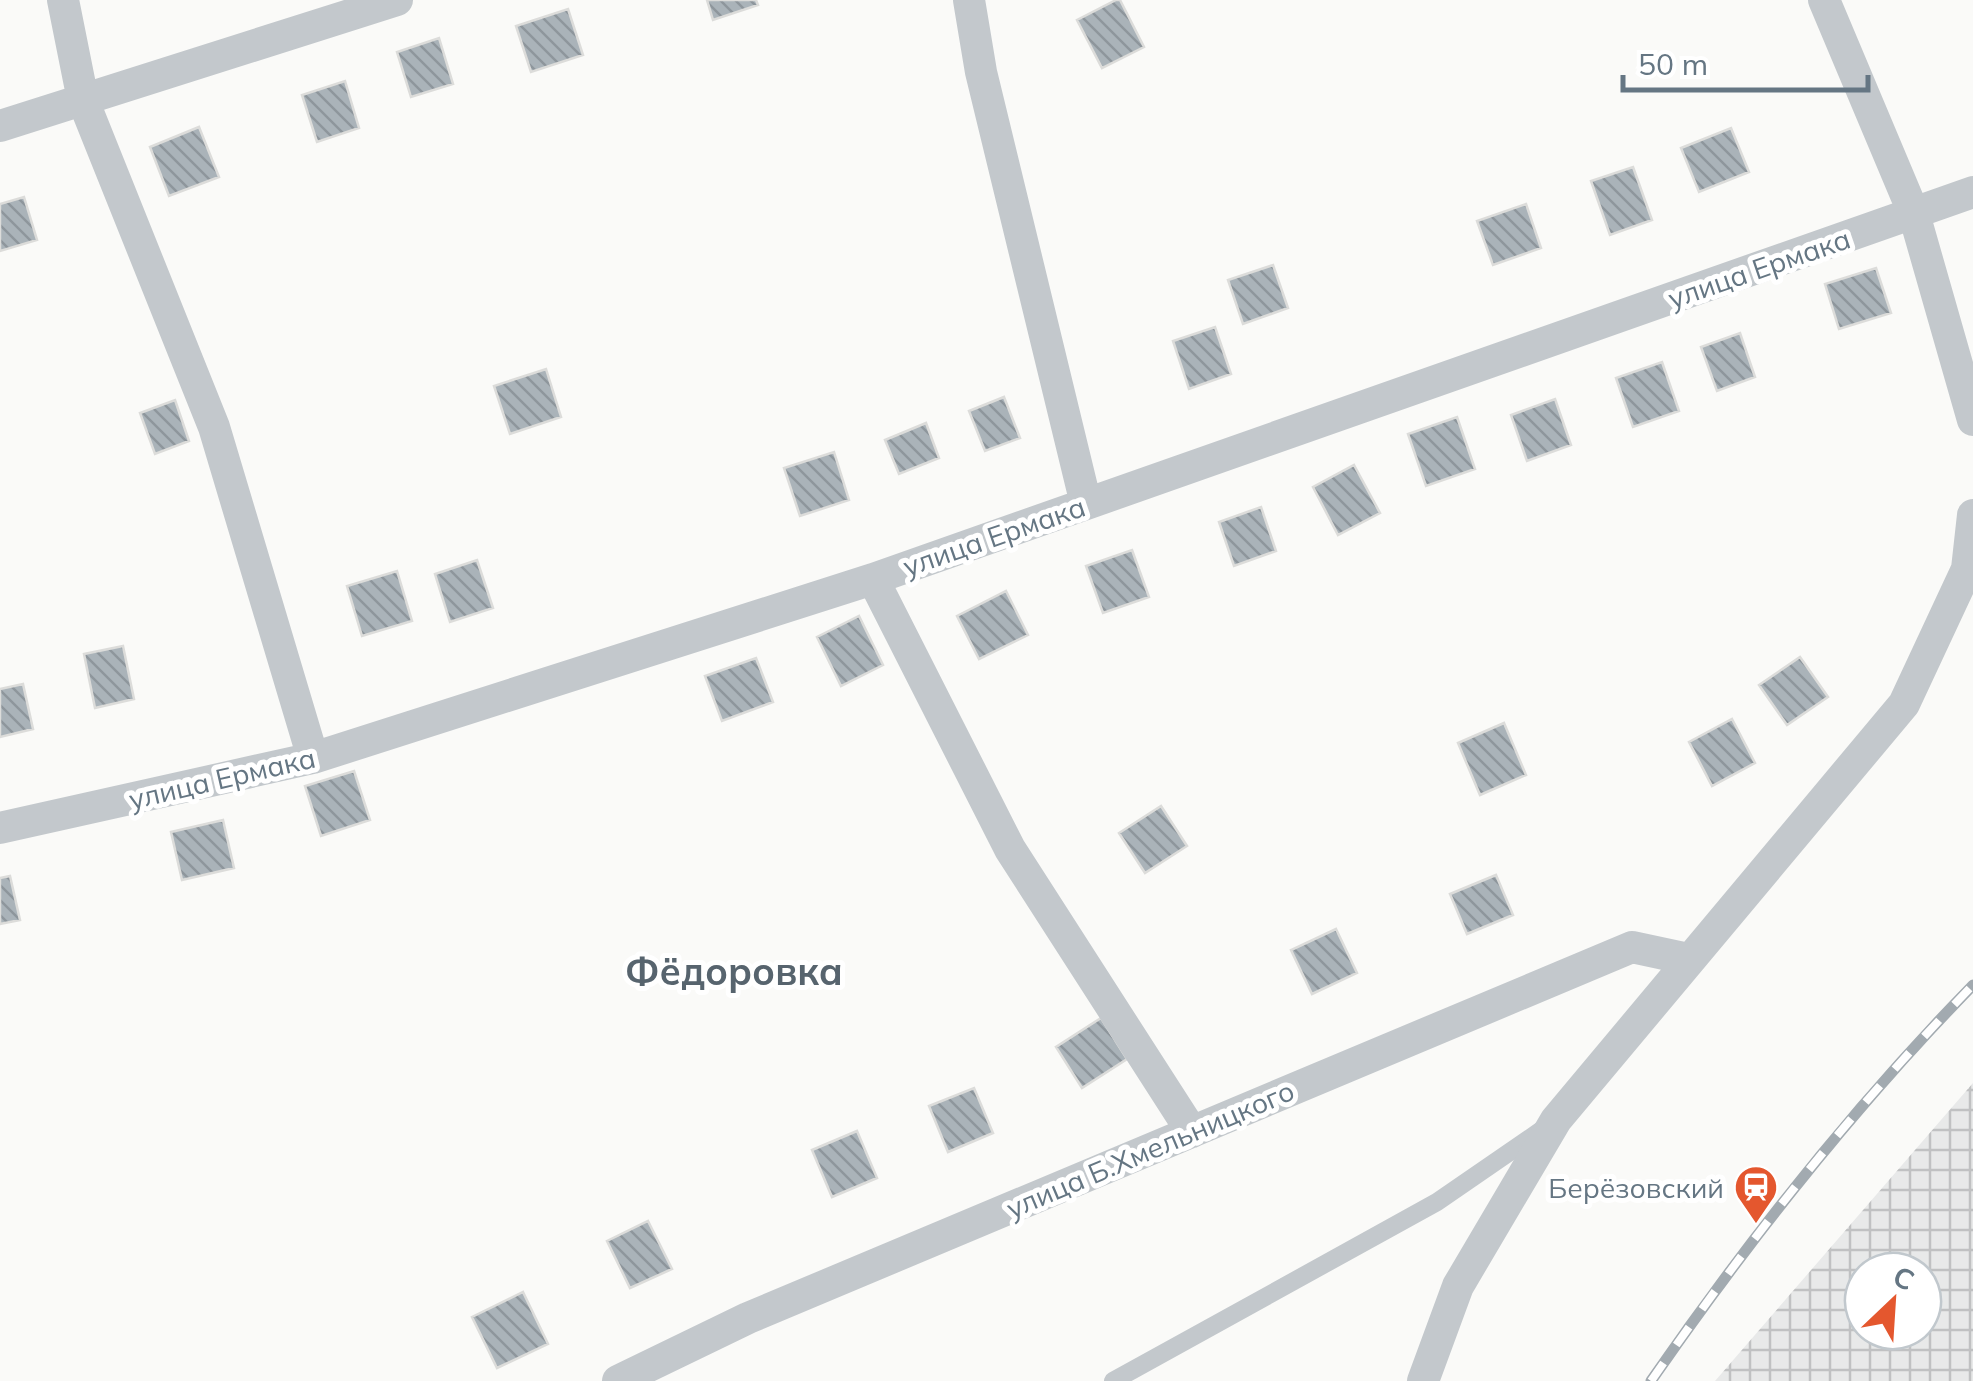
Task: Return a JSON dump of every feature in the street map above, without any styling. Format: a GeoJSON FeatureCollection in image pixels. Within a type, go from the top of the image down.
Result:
{"type":"FeatureCollection","features":[{"type":"Feature","properties":{"kind":"street"},"geometry":{"type":"LineString","coordinates":[[63,0],[83,100],[214,427],[313,758]]}},
{"type":"Feature","properties":{"kind":"street"},"geometry":{"type":"LineString","coordinates":[[0,126],[397,0]]}},
{"type":"Feature","properties":{"kind":"street"},"geometry":{"type":"LineString","coordinates":[[969,0],[981,72],[1086,504]]}},
{"type":"Feature","properties":{"kind":"street"},"geometry":{"type":"LineString","coordinates":[[1824,0],[1914,214],[1973,420]]}},
{"type":"Feature","properties":{"kind":"street","name":"улица Ермака"},"geometry":{"type":"LineString","coordinates":[[0,828],[313,758],[873,579],[1973,192]]}},
{"type":"Feature","properties":{"kind":"street"},"geometry":{"type":"LineString","coordinates":[[1424,1381],[1458,1286],[1556,1120],[1904,704],[1968,569],[1973,515]]}},
{"type":"Feature","properties":{"kind":"street"},"geometry":{"type":"LineString","coordinates":[[873,579],[1010,850],[1192,1132]]}},
{"type":"Feature","properties":{"kind":"street","name":"улица Б.Хмельницкого"},"geometry":{"type":"LineString","coordinates":[[618,1381],[748,1318],[1632,947],[1688,959]]}},
{"type":"Feature","properties":{"kind":"lane"},"geometry":{"type":"LineString","coordinates":[[1113,1381],[1437,1202],[1556,1120]]}},
{"type":"Feature","properties":{"kind":"shaded area"},"geometry":{"type":"Polygon","coordinates":[[[1973,1083],[1973,1381],[1715,1381],[1973,1083]]]}},
{"type":"Feature","properties":{"kind":"building"},"geometry":{"type":"Polygon","coordinates":[[[707,0],[756,0],[758,5],[713,20],[707,0]]]}},
{"type":"Feature","properties":{"kind":"building"},"geometry":{"type":"Polygon","coordinates":[[[1120,0],[1144,47],[1102,68],[1077,20],[1120,0]]]}},
{"type":"Feature","properties":{"kind":"building"},"geometry":{"type":"Polygon","coordinates":[[[568,9],[583,55],[531,72],[516,26],[568,9]]]}},
{"type":"Feature","properties":{"kind":"building"},"geometry":{"type":"Polygon","coordinates":[[[439,38],[453,84],[411,97],[397,52],[439,38]]]}},
{"type":"Feature","properties":{"kind":"building"},"geometry":{"type":"Polygon","coordinates":[[[345,81],[359,128],[317,142],[302,95],[345,81]]]}},
{"type":"Feature","properties":{"kind":"building"},"geometry":{"type":"Polygon","coordinates":[[[199,127],[219,177],[169,196],[150,147],[199,127]]]}},
{"type":"Feature","properties":{"kind":"building"},"geometry":{"type":"Polygon","coordinates":[[[1731,128],[1749,172],[1699,192],[1681,148],[1731,128]]]}},
{"type":"Feature","properties":{"kind":"building"},"geometry":{"type":"Polygon","coordinates":[[[1633,167],[1652,220],[1610,235],[1591,181],[1633,167]]]}},
{"type":"Feature","properties":{"kind":"building"},"geometry":{"type":"Polygon","coordinates":[[[24,197],[37,240],[0,251],[0,204],[24,197]]]}},
{"type":"Feature","properties":{"kind":"building"},"geometry":{"type":"Polygon","coordinates":[[[1526,204],[1541,248],[1493,265],[1477,221],[1526,204]]]}},
{"type":"Feature","properties":{"kind":"building"},"geometry":{"type":"Polygon","coordinates":[[[1273,265],[1288,308],[1243,324],[1228,280],[1273,265]]]}},
{"type":"Feature","properties":{"kind":"building"},"geometry":{"type":"Polygon","coordinates":[[[1876,268],[1891,313],[1839,329],[1825,284],[1876,268]]]}},
{"type":"Feature","properties":{"kind":"building"},"geometry":{"type":"Polygon","coordinates":[[[1215,327],[1231,374],[1189,389],[1173,341],[1215,327]]]}},
{"type":"Feature","properties":{"kind":"building"},"geometry":{"type":"Polygon","coordinates":[[[1740,333],[1755,377],[1717,391],[1701,347],[1740,333]]]}},
{"type":"Feature","properties":{"kind":"building"},"geometry":{"type":"Polygon","coordinates":[[[1662,362],[1679,411],[1633,427],[1616,378],[1662,362]]]}},
{"type":"Feature","properties":{"kind":"building"},"geometry":{"type":"Polygon","coordinates":[[[546,369],[561,417],[510,434],[494,386],[546,369]]]}},
{"type":"Feature","properties":{"kind":"building"},"geometry":{"type":"Polygon","coordinates":[[[1004,397],[1020,438],[985,451],[969,411],[1004,397]]]}},
{"type":"Feature","properties":{"kind":"building"},"geometry":{"type":"Polygon","coordinates":[[[1555,399],[1571,445],[1527,461],[1511,415],[1555,399]]]}},
{"type":"Feature","properties":{"kind":"building"},"geometry":{"type":"Polygon","coordinates":[[[175,400],[189,441],[155,454],[140,413],[175,400]]]}},
{"type":"Feature","properties":{"kind":"building"},"geometry":{"type":"Polygon","coordinates":[[[1457,417],[1475,469],[1426,486],[1408,434],[1457,417]]]}},
{"type":"Feature","properties":{"kind":"building"},"geometry":{"type":"Polygon","coordinates":[[[926,423],[939,458],[899,474],[885,440],[926,423]]]}},
{"type":"Feature","properties":{"kind":"building"},"geometry":{"type":"Polygon","coordinates":[[[834,452],[849,500],[800,516],[784,468],[834,452]]]}},
{"type":"Feature","properties":{"kind":"building"},"geometry":{"type":"Polygon","coordinates":[[[1354,465],[1380,513],[1338,535],[1313,487],[1354,465]]]}},
{"type":"Feature","properties":{"kind":"building"},"geometry":{"type":"Polygon","coordinates":[[[1261,507],[1276,551],[1234,566],[1219,522],[1261,507]]]}},
{"type":"Feature","properties":{"kind":"building"},"geometry":{"type":"Polygon","coordinates":[[[1132,550],[1149,597],[1103,613],[1086,566],[1132,550]]]}},
{"type":"Feature","properties":{"kind":"building"},"geometry":{"type":"Polygon","coordinates":[[[477,560],[493,608],[450,622],[435,574],[477,560]]]}},
{"type":"Feature","properties":{"kind":"building"},"geometry":{"type":"Polygon","coordinates":[[[397,571],[412,621],[362,636],[347,586],[397,571]]]}},
{"type":"Feature","properties":{"kind":"building"},"geometry":{"type":"Polygon","coordinates":[[[1006,591],[1028,635],[979,659],[957,616],[1006,591]]]}},
{"type":"Feature","properties":{"kind":"building"},"geometry":{"type":"Polygon","coordinates":[[[859,616],[883,665],[841,686],[817,637],[859,616]]]}},
{"type":"Feature","properties":{"kind":"building"},"geometry":{"type":"Polygon","coordinates":[[[123,646],[134,699],[95,708],[84,654],[123,646]]]}},
{"type":"Feature","properties":{"kind":"building"},"geometry":{"type":"Polygon","coordinates":[[[1800,657],[1828,697],[1787,725],[1759,685],[1800,657]]]}},
{"type":"Feature","properties":{"kind":"building"},"geometry":{"type":"Polygon","coordinates":[[[756,658],[773,702],[722,721],[705,676],[756,658]]]}},
{"type":"Feature","properties":{"kind":"building"},"geometry":{"type":"Polygon","coordinates":[[[23,684],[33,729],[0,737],[0,689],[23,684]]]}},
{"type":"Feature","properties":{"kind":"building"},"geometry":{"type":"Polygon","coordinates":[[[1732,719],[1755,763],[1712,786],[1689,742],[1732,719]]]}},
{"type":"Feature","properties":{"kind":"building"},"geometry":{"type":"Polygon","coordinates":[[[1504,723],[1526,775],[1480,795],[1458,743],[1504,723]]]}},
{"type":"Feature","properties":{"kind":"building"},"geometry":{"type":"Polygon","coordinates":[[[354,771],[370,820],[321,836],[305,786],[354,771]]]}},
{"type":"Feature","properties":{"kind":"building"},"geometry":{"type":"Polygon","coordinates":[[[1161,806],[1187,846],[1145,873],[1119,833],[1161,806]]]}},
{"type":"Feature","properties":{"kind":"building"},"geometry":{"type":"Polygon","coordinates":[[[223,820],[234,868],[182,880],[171,832],[223,820]]]}},
{"type":"Feature","properties":{"kind":"building"},"geometry":{"type":"Polygon","coordinates":[[[1496,875],[1513,915],[1467,934],[1450,894],[1496,875]]]}},
{"type":"Feature","properties":{"kind":"building"},"geometry":{"type":"Polygon","coordinates":[[[10,876],[20,920],[0,924],[0,878],[10,876]]]}},
{"type":"Feature","properties":{"kind":"building"},"geometry":{"type":"Polygon","coordinates":[[[1336,929],[1357,973],[1312,994],[1291,950],[1336,929]]]}},
{"type":"Feature","properties":{"kind":"building"},"geometry":{"type":"Polygon","coordinates":[[[1101,1018],[1127,1059],[1082,1088],[1056,1047],[1101,1018]]]}},
{"type":"Feature","properties":{"kind":"building"},"geometry":{"type":"Polygon","coordinates":[[[974,1088],[993,1133],[948,1152],[929,1106],[974,1088]]]}},
{"type":"Feature","properties":{"kind":"building"},"geometry":{"type":"Polygon","coordinates":[[[857,1131],[877,1178],[832,1197],[812,1150],[857,1131]]]}},
{"type":"Feature","properties":{"kind":"building"},"geometry":{"type":"Polygon","coordinates":[[[648,1221],[672,1269],[630,1288],[607,1241],[648,1221]]]}},
{"type":"Feature","properties":{"kind":"building"},"geometry":{"type":"Polygon","coordinates":[[[523,1292],[548,1344],[497,1368],[472,1317],[523,1292]]]}},
{"type":"Feature","properties":{"kind":"railway"},"geometry":{"type":"LineString","coordinates":[[1651,1381],[1804,1176],[1973,985]]}},
{"type":"Feature","properties":{"kind":"place","name":"Берёзовский"},"geometry":{"type":"Point","coordinates":[1756,1225]}},
{"type":"Feature","properties":{"kind":"district","name":"Фёдоровка"},"geometry":{"type":"Point","coordinates":[734,971]}}]}
